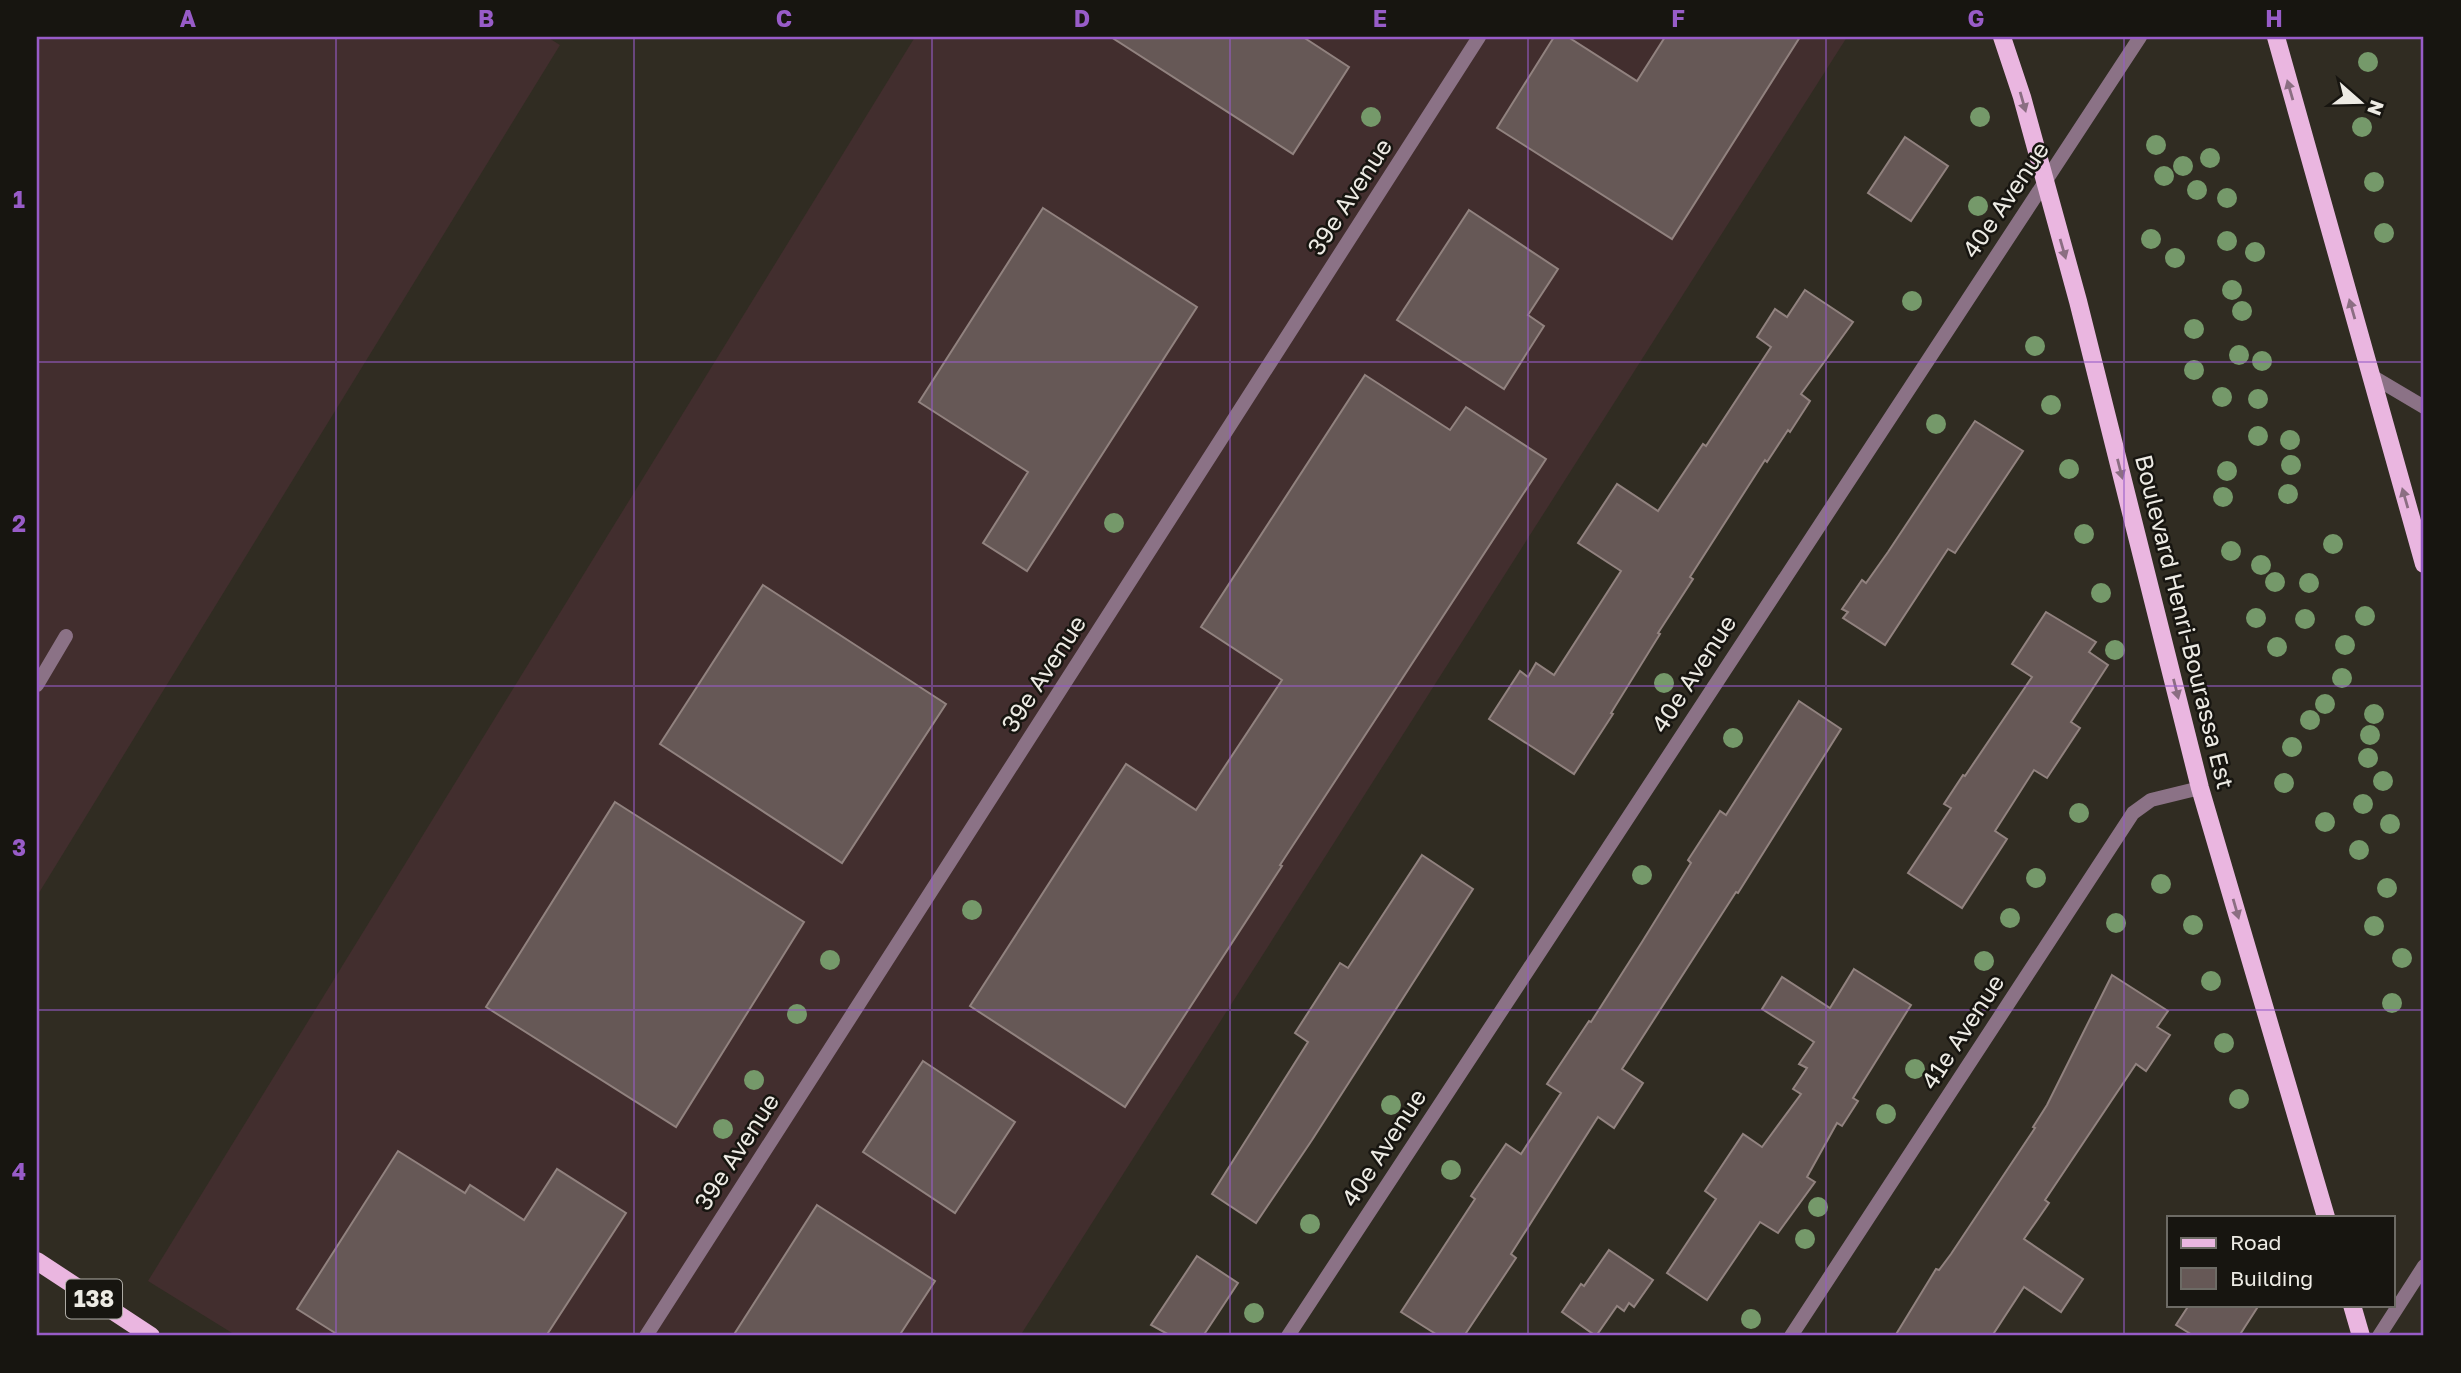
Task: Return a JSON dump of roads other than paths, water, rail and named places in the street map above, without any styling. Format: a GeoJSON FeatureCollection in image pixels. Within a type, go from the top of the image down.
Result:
{"type":"FeatureCollection","features":[{"type":"Feature","properties":{"kind":"main road","name":"Boulevard Henri-Bourassa Est"},"geometry":{"type":"LineString","coordinates":[[2002,37],[2022,97],[2078,301],[2200,788],[2326,1216]]}},
{"type":"Feature","properties":{"kind":"main road"},"geometry":{"type":"LineString","coordinates":[[2276,37],[2424,564]]}},
{"type":"Feature","properties":{"kind":"main road","name":"138"},"geometry":{"type":"LineString","coordinates":[[37,1261],[151,1336]]}},
{"type":"Feature","properties":{"kind":"main road"},"geometry":{"type":"LineString","coordinates":[[2352,1306],[2361,1336]]}},
{"type":"Feature","properties":{"kind":"street","name":"39e Avenue"},"geometry":{"type":"LineString","coordinates":[[646,1336],[1479,37]]}},
{"type":"Feature","properties":{"kind":"street","name":"40e Avenue"},"geometry":{"type":"LineString","coordinates":[[1288,1336],[2140,37]]}},
{"type":"Feature","properties":{"kind":"street"},"geometry":{"type":"LineString","coordinates":[[2370,375],[2422,402]]}},
{"type":"Feature","properties":{"kind":"street"},"geometry":{"type":"LineString","coordinates":[[37,685],[66,636]]}},
{"type":"Feature","properties":{"kind":"street","name":"41e Avenue"},"geometry":{"type":"LineString","coordinates":[[1791,1336],[2133,813],[2151,800],[2200,788]]}},
{"type":"Feature","properties":{"kind":"street"},"geometry":{"type":"LineString","coordinates":[[2379,1336],[2424,1266]]}}]}
